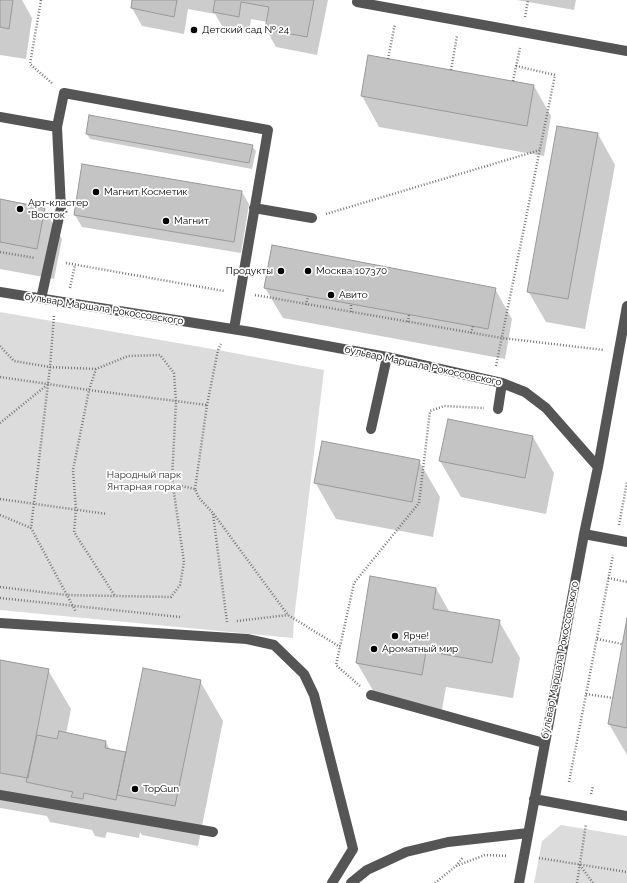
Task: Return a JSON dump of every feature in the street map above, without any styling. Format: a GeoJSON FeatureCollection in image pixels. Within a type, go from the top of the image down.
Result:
{"type":"FeatureCollection","features":[{"type":"Feature","properties":{"kind":"street"},"geometry":{"type":"LineString","coordinates":[[357,2],[627,51]]}},
{"type":"Feature","properties":{"kind":"street"},"geometry":{"type":"LineString","coordinates":[[41,299],[61,208],[57,127],[64,93],[268,130],[234,330]]}},
{"type":"Feature","properties":{"kind":"street"},"geometry":{"type":"LineString","coordinates":[[0,117],[57,127]]}},
{"type":"Feature","properties":{"kind":"street"},"geometry":{"type":"LineString","coordinates":[[254,208],[312,218]]}},
{"type":"Feature","properties":{"kind":"street","name":"бульвар Маршала Рокоссовского"},"geometry":{"type":"LineString","coordinates":[[0,292],[234,330],[387,357],[497,382],[525,392],[546,408],[598,467],[544,743],[519,883]]}},
{"type":"Feature","properties":{"kind":"street"},"geometry":{"type":"LineString","coordinates":[[598,467],[622,352],[627,306]]}},
{"type":"Feature","properties":{"kind":"street"},"geometry":{"type":"LineString","coordinates":[[370,429],[387,357]]}},
{"type":"Feature","properties":{"kind":"street"},"geometry":{"type":"LineString","coordinates":[[497,382],[498,409]]}},
{"type":"Feature","properties":{"kind":"street"},"geometry":{"type":"LineString","coordinates":[[584,534],[627,542]]}},
{"type":"Feature","properties":{"kind":"street"},"geometry":{"type":"LineString","coordinates":[[0,623],[246,639],[274,645],[304,674],[314,695],[353,849],[332,883]]}},
{"type":"Feature","properties":{"kind":"street"},"geometry":{"type":"LineString","coordinates":[[371,696],[544,743]]}},
{"type":"Feature","properties":{"kind":"street"},"geometry":{"type":"LineString","coordinates":[[0,795],[213,832]]}},
{"type":"Feature","properties":{"kind":"street"},"geometry":{"type":"LineString","coordinates":[[534,799],[627,816]]}},
{"type":"Feature","properties":{"kind":"street"},"geometry":{"type":"LineString","coordinates":[[351,883],[367,870],[406,852],[448,842],[528,833]]}},
{"type":"Feature","properties":{"kind":"path"},"geometry":{"type":"LineString","coordinates":[[41,0],[30,64],[64,93]]}},
{"type":"Feature","properties":{"kind":"path"},"geometry":{"type":"LineString","coordinates":[[388,59],[398,10]]}},
{"type":"Feature","properties":{"kind":"path"},"geometry":{"type":"LineString","coordinates":[[497,382],[502,338],[555,75],[516,66]]}},
{"type":"Feature","properties":{"kind":"path"},"geometry":{"type":"LineString","coordinates":[[312,218],[540,150]]}},
{"type":"Feature","properties":{"kind":"path"},"geometry":{"type":"LineString","coordinates":[[0,252],[502,338],[622,352]]}},
{"type":"Feature","properties":{"kind":"path"},"geometry":{"type":"LineString","coordinates":[[306,305],[308,296]]}},
{"type":"Feature","properties":{"kind":"path"},"geometry":{"type":"LineString","coordinates":[[351,312],[352,304]]}},
{"type":"Feature","properties":{"kind":"path"},"geometry":{"type":"LineString","coordinates":[[55,314],[31,528],[84,628]]}},
{"type":"Feature","properties":{"kind":"path"},"geometry":{"type":"LineString","coordinates":[[408,322],[409,315]]}},
{"type":"Feature","properties":{"kind":"path"},"geometry":{"type":"LineString","coordinates":[[471,333],[472,326]]}},
{"type":"Feature","properties":{"kind":"path"},"geometry":{"type":"LineString","coordinates":[[221,343],[218,350],[207,405],[195,489],[198,498],[213,513],[288,615],[340,647]]}},
{"type":"Feature","properties":{"kind":"path"},"geometry":{"type":"LineString","coordinates":[[0,346],[14,361],[50,367],[96,369],[128,356],[160,355],[174,373],[176,402],[173,484],[184,562],[180,585],[171,597],[66,595],[0,587]]}},
{"type":"Feature","properties":{"kind":"path"},"geometry":{"type":"LineString","coordinates":[[96,369],[89,390],[73,470],[76,510],[74,532],[115,596]]}},
{"type":"Feature","properties":{"kind":"path"},"geometry":{"type":"LineString","coordinates":[[0,377],[207,405]]}},
{"type":"Feature","properties":{"kind":"path"},"geometry":{"type":"LineString","coordinates":[[0,423],[47,384]]}},
{"type":"Feature","properties":{"kind":"path"},"geometry":{"type":"LineString","coordinates":[[371,696],[336,665],[354,583],[419,503],[430,411],[444,406],[498,409]]}},
{"type":"Feature","properties":{"kind":"path"},"geometry":{"type":"LineString","coordinates":[[569,782],[627,482]]}},
{"type":"Feature","properties":{"kind":"path"},"geometry":{"type":"LineString","coordinates":[[173,484],[195,489]]}},
{"type":"Feature","properties":{"kind":"path"},"geometry":{"type":"LineString","coordinates":[[0,499],[107,514]]}},
{"type":"Feature","properties":{"kind":"path"},"geometry":{"type":"LineString","coordinates":[[213,513],[227,622],[220,621]]}},
{"type":"Feature","properties":{"kind":"path"},"geometry":{"type":"LineString","coordinates":[[0,515],[31,528]]}},
{"type":"Feature","properties":{"kind":"path"},"geometry":{"type":"LineString","coordinates":[[608,578],[627,582]]}},
{"type":"Feature","properties":{"kind":"path"},"geometry":{"type":"LineString","coordinates":[[0,598],[181,617]]}},
{"type":"Feature","properties":{"kind":"path"},"geometry":{"type":"LineString","coordinates":[[235,621],[288,615]]}},
{"type":"Feature","properties":{"kind":"path"},"geometry":{"type":"LineString","coordinates":[[597,639],[622,644]]}},
{"type":"Feature","properties":{"kind":"path"},"geometry":{"type":"LineString","coordinates":[[586,694],[613,698]]}},
{"type":"Feature","properties":{"kind":"path"},"geometry":{"type":"LineString","coordinates":[[577,883],[593,786]]}},
{"type":"Feature","properties":{"kind":"path"},"geometry":{"type":"LineString","coordinates":[[435,883],[456,866],[476,839]]}},
{"type":"Feature","properties":{"kind":"path"},"geometry":{"type":"LineString","coordinates":[[456,866],[485,855],[524,856],[627,872]]}},
{"type":"Feature","properties":{"kind":"path"},"geometry":{"type":"LineString","coordinates":[[580,865],[593,883]]}},
{"type":"Feature","properties":{"kind":"green space","name":"Народный парк Янтарная горка"},"geometry":{"type":"Polygon","coordinates":[[[0,312],[324,370],[293,638],[0,610],[0,312]]]}},
{"type":"Feature","properties":{"kind":"green space"},"geometry":{"type":"Polygon","coordinates":[[[561,825],[627,836],[627,883],[534,883],[542,841],[561,825]]]}},
{"type":"Feature","properties":{"kind":"building"},"geometry":{"type":"Polygon","coordinates":[[[0,0],[13,0],[9,29],[0,27],[0,0]]]}},
{"type":"Feature","properties":{"kind":"building"},"geometry":{"type":"Polygon","coordinates":[[[132,0],[177,0],[174,17],[131,8],[132,0]]]}},
{"type":"Feature","properties":{"kind":"building"},"geometry":{"type":"Polygon","coordinates":[[[215,0],[314,0],[307,37],[265,29],[269,7],[241,2],[239,17],[213,12],[215,0]]]}},
{"type":"Feature","properties":{"kind":"building"},"geometry":{"type":"Polygon","coordinates":[[[368,55],[534,85],[527,126],[361,96],[368,55]]]}},
{"type":"Feature","properties":{"kind":"building"},"geometry":{"type":"Polygon","coordinates":[[[89,115],[253,145],[249,163],[86,134],[89,115]]]}},
{"type":"Feature","properties":{"kind":"building"},"geometry":{"type":"Polygon","coordinates":[[[557,126],[598,133],[568,299],[527,292],[557,126]]]}},
{"type":"Feature","properties":{"kind":"building"},"geometry":{"type":"Polygon","coordinates":[[[82,164],[242,191],[234,242],[74,215],[82,164]]]}},
{"type":"Feature","properties":{"kind":"building"},"geometry":{"type":"Polygon","coordinates":[[[0,199],[45,208],[37,249],[0,242],[0,199]]]}},
{"type":"Feature","properties":{"kind":"building"},"geometry":{"type":"Polygon","coordinates":[[[272,245],[496,288],[488,329],[264,288],[272,245]]]}},
{"type":"Feature","properties":{"kind":"building"},"geometry":{"type":"Polygon","coordinates":[[[448,419],[533,436],[525,478],[439,461],[448,419]]]}},
{"type":"Feature","properties":{"kind":"building"},"geometry":{"type":"Polygon","coordinates":[[[322,441],[420,460],[412,502],[314,483],[322,441]]]}},
{"type":"Feature","properties":{"kind":"building"},"geometry":{"type":"Polygon","coordinates":[[[370,576],[436,588],[433,609],[500,620],[492,663],[426,651],[422,675],[356,663],[370,576]]]}},
{"type":"Feature","properties":{"kind":"building"},"geometry":{"type":"Polygon","coordinates":[[[627,618],[627,728],[608,724],[627,618]]]}},
{"type":"Feature","properties":{"kind":"building"},"geometry":{"type":"Polygon","coordinates":[[[0,660],[49,669],[28,778],[0,773],[0,660]]]}},
{"type":"Feature","properties":{"kind":"building"},"geometry":{"type":"Polygon","coordinates":[[[143,668],[201,680],[175,806],[117,795],[143,668]]]}},
{"type":"Feature","properties":{"kind":"building"},"geometry":{"type":"Polygon","coordinates":[[[59,731],[106,741],[105,748],[126,752],[116,800],[84,793],[83,799],[71,797],[73,792],[26,782],[37,735],[57,739],[59,731]]]}},
{"type":"Feature","properties":{"kind":"place","name":"Детский сад № 24"},"geometry":{"type":"Point","coordinates":[194,30]}},
{"type":"Feature","properties":{"kind":"place","name":"Магнит Косметик"},"geometry":{"type":"Point","coordinates":[96,192]}},
{"type":"Feature","properties":{"kind":"place","name":"Арт-кластер \"Восток\""},"geometry":{"type":"Point","coordinates":[20,209]}},
{"type":"Feature","properties":{"kind":"place","name":"Магнит"},"geometry":{"type":"Point","coordinates":[166,221]}},
{"type":"Feature","properties":{"kind":"place","name":"Продукты"},"geometry":{"type":"Point","coordinates":[281,271]}},
{"type":"Feature","properties":{"kind":"place","name":"Москва 107370"},"geometry":{"type":"Point","coordinates":[308,271]}},
{"type":"Feature","properties":{"kind":"place","name":"Авито"},"geometry":{"type":"Point","coordinates":[331,295]}},
{"type":"Feature","properties":{"kind":"place","name":"Ярче!"},"geometry":{"type":"Point","coordinates":[395,636]}},
{"type":"Feature","properties":{"kind":"place","name":"Ароматный мир"},"geometry":{"type":"Point","coordinates":[374,649]}},
{"type":"Feature","properties":{"kind":"place","name":"TopGun"},"geometry":{"type":"Point","coordinates":[135,789]}}]}
